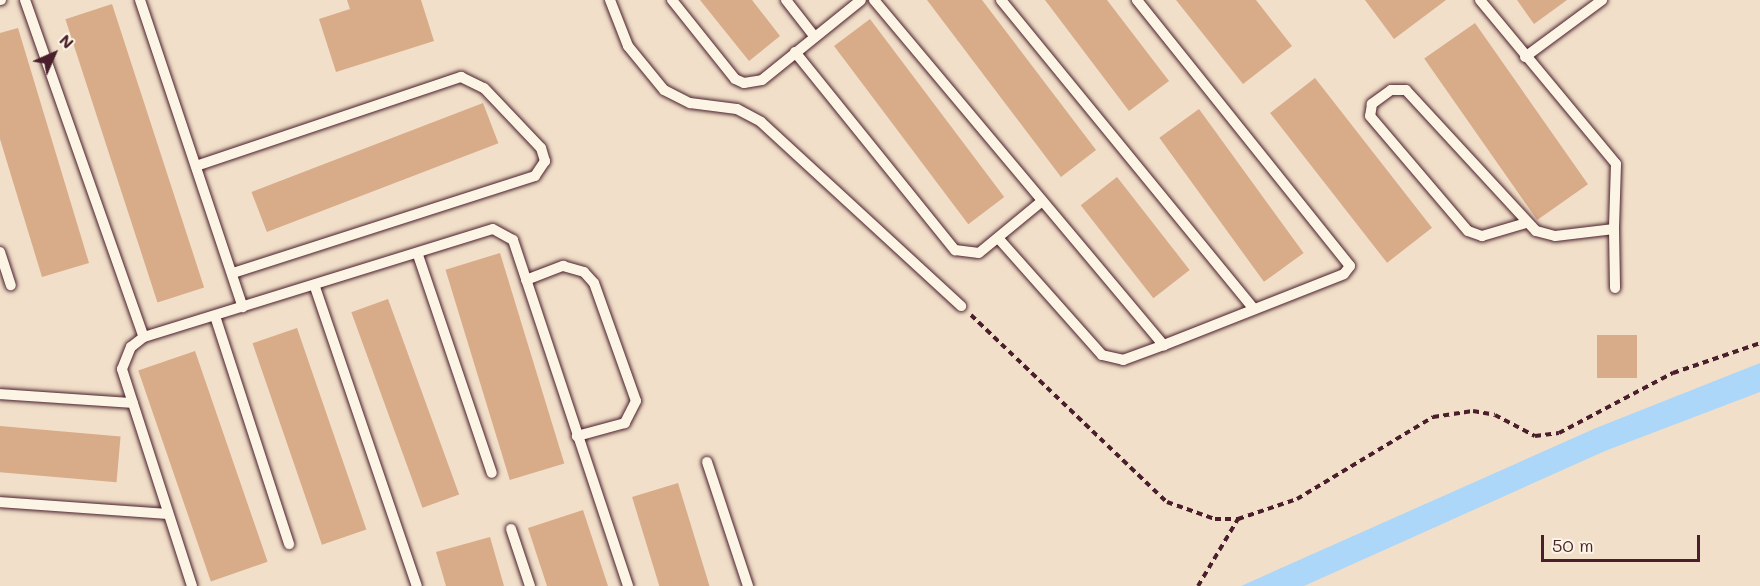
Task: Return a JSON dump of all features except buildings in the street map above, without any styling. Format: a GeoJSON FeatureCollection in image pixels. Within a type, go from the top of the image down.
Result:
{"type":"FeatureCollection","features":[{"type":"Feature","properties":{"kind":"lane"},"geometry":{"type":"LineString","coordinates":[[25,0],[144,337]]}},
{"type":"Feature","properties":{"kind":"lane"},"geometry":{"type":"LineString","coordinates":[[140,0],[243,308]]}},
{"type":"Feature","properties":{"kind":"lane"},"geometry":{"type":"LineString","coordinates":[[610,0],[628,46],[664,90],[690,103],[737,109],[761,122],[961,306]]}},
{"type":"Feature","properties":{"kind":"lane"},"geometry":{"type":"LineString","coordinates":[[672,0],[735,79],[744,82],[762,80],[861,0]]}},
{"type":"Feature","properties":{"kind":"lane"},"geometry":{"type":"LineString","coordinates":[[786,0],[814,36]]}},
{"type":"Feature","properties":{"kind":"lane"},"geometry":{"type":"LineString","coordinates":[[874,0],[1164,345]]}},
{"type":"Feature","properties":{"kind":"lane"},"geometry":{"type":"LineString","coordinates":[[1001,0],[1254,309]]}},
{"type":"Feature","properties":{"kind":"lane"},"geometry":{"type":"LineString","coordinates":[[999,239],[1102,355],[1123,360],[1344,274],[1350,266],[1347,258],[1137,0]]}},
{"type":"Feature","properties":{"kind":"lane"},"geometry":{"type":"LineString","coordinates":[[1480,0],[1616,164],[1615,288]]}},
{"type":"Feature","properties":{"kind":"lane"},"geometry":{"type":"LineString","coordinates":[[1525,57],[1602,0]]}},
{"type":"Feature","properties":{"kind":"lane"},"geometry":{"type":"LineString","coordinates":[[795,52],[955,250],[973,255],[999,239],[1042,201]]}},
{"type":"Feature","properties":{"kind":"lane"},"geometry":{"type":"LineString","coordinates":[[196,166],[461,77],[484,88],[541,148],[546,161],[535,176],[232,273]]}},
{"type":"Feature","properties":{"kind":"lane"},"geometry":{"type":"LineString","coordinates":[[1526,223],[1482,236],[1468,231],[1376,126],[1372,104],[1400,87],[1414,95],[1526,223],[1555,236],[1614,229]]}},
{"type":"Feature","properties":{"kind":"lane"},"geometry":{"type":"LineString","coordinates":[[192,586],[133,403],[123,358],[144,337],[501,230],[513,240],[628,586]]}},
{"type":"Feature","properties":{"kind":"lane"},"geometry":{"type":"LineString","coordinates":[[0,252],[11,285]]}},
{"type":"Feature","properties":{"kind":"lane"},"geometry":{"type":"LineString","coordinates":[[418,255],[492,473]]}},
{"type":"Feature","properties":{"kind":"lane"},"geometry":{"type":"LineString","coordinates":[[526,280],[563,266],[584,272],[594,283],[636,401],[625,423],[578,436]]}},
{"type":"Feature","properties":{"kind":"lane"},"geometry":{"type":"LineString","coordinates":[[315,287],[417,586]]}},
{"type":"Feature","properties":{"kind":"lane"},"geometry":{"type":"LineString","coordinates":[[215,316],[289,544]]}},
{"type":"Feature","properties":{"kind":"lane"},"geometry":{"type":"LineString","coordinates":[[0,393],[133,403]]}},
{"type":"Feature","properties":{"kind":"lane"},"geometry":{"type":"LineString","coordinates":[[707,462],[748,586]]}},
{"type":"Feature","properties":{"kind":"lane"},"geometry":{"type":"LineString","coordinates":[[0,502],[167,514]]}},
{"type":"Feature","properties":{"kind":"lane"},"geometry":{"type":"LineString","coordinates":[[512,529],[530,586]]}},
{"type":"Feature","properties":{"kind":"path"},"geometry":{"type":"LineString","coordinates":[[961,306],[1167,502],[1189,514],[1238,519],[1298,499],[1433,417],[1473,411],[1495,415],[1535,436],[1559,433],[1673,373],[1760,343]]}},
{"type":"Feature","properties":{"kind":"path"},"geometry":{"type":"LineString","coordinates":[[1198,586],[1238,519]]}},
{"type":"Feature","properties":{"kind":"water"},"geometry":{"type":"Polygon","coordinates":[[[1760,363],[1760,392],[1605,451],[1304,586],[1241,586],[1596,428],[1760,363]]]}}]}
